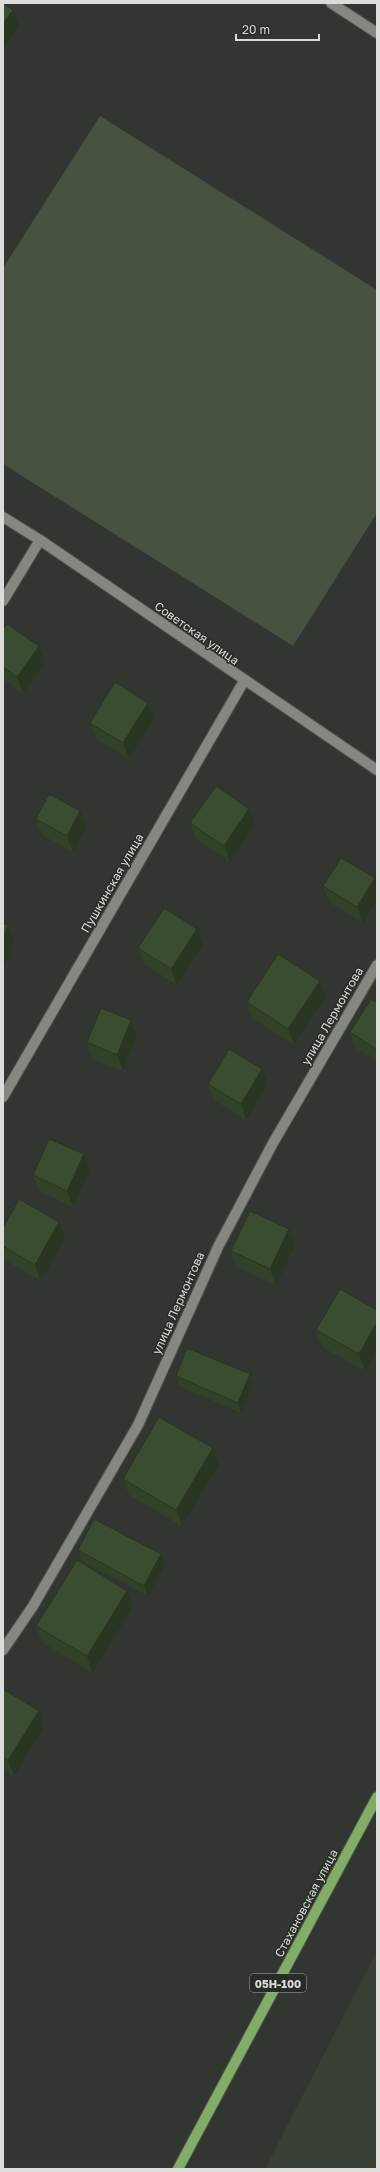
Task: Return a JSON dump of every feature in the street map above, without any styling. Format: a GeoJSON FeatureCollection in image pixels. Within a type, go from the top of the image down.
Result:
{"type":"FeatureCollection","features":[{"type":"Feature","properties":{"kind":"main road","name":"Стахановская улица"},"geometry":{"type":"LineString","coordinates":[[178,2169],[377,1797]]}},
{"type":"Feature","properties":{"kind":"street"},"geometry":{"type":"LineString","coordinates":[[331,3],[377,33]]}},
{"type":"Feature","properties":{"kind":"street","name":"Советская улица"},"geometry":{"type":"LineString","coordinates":[[3,517],[40,540],[244,681],[377,770]]}},
{"type":"Feature","properties":{"kind":"street"},"geometry":{"type":"LineString","coordinates":[[3,601],[40,540]]}},
{"type":"Feature","properties":{"kind":"street","name":"Пушкинская улица"},"geometry":{"type":"LineString","coordinates":[[3,1097],[244,681]]}},
{"type":"Feature","properties":{"kind":"street","name":"улица Лермонтова"},"geometry":{"type":"LineString","coordinates":[[3,1650],[33,1606],[138,1425],[218,1247],[273,1143],[377,965]]}},
{"type":"Feature","properties":{"kind":"shaded area"},"geometry":{"type":"Polygon","coordinates":[[[100,116],[377,290],[377,513],[293,646],[3,464],[3,268],[100,116]]]}},
{"type":"Feature","properties":{"kind":"shaded area"},"geometry":{"type":"Polygon","coordinates":[[[377,1951],[377,2169],[265,2169],[377,1951]]]}},
{"type":"Feature","properties":{"kind":"building"},"geometry":{"type":"Polygon","coordinates":[[[3,3],[13,10],[3,24],[3,3]]]}},
{"type":"Feature","properties":{"kind":"building"},"geometry":{"type":"Polygon","coordinates":[[[7,624],[39,646],[17,677],[3,667],[3,629],[7,624]]]}},
{"type":"Feature","properties":{"kind":"building"},"geometry":{"type":"Polygon","coordinates":[[[115,682],[148,703],[123,743],[90,723],[115,682]]]}},
{"type":"Feature","properties":{"kind":"building"},"geometry":{"type":"Polygon","coordinates":[[[216,786],[249,809],[224,846],[190,823],[216,786]]]}},
{"type":"Feature","properties":{"kind":"building"},"geometry":{"type":"Polygon","coordinates":[[[49,794],[80,811],[67,836],[36,819],[49,794]]]}},
{"type":"Feature","properties":{"kind":"building"},"geometry":{"type":"Polygon","coordinates":[[[341,858],[375,878],[357,907],[323,886],[341,858]]]}},
{"type":"Feature","properties":{"kind":"building"},"geometry":{"type":"Polygon","coordinates":[[[164,908],[197,929],[171,969],[138,948],[164,908]]]}},
{"type":"Feature","properties":{"kind":"building"},"geometry":{"type":"Polygon","coordinates":[[[3,923],[8,925],[3,939],[3,923]]]}},
{"type":"Feature","properties":{"kind":"building"},"geometry":{"type":"Polygon","coordinates":[[[278,954],[320,981],[288,1029],[247,1002],[278,954]]]}},
{"type":"Feature","properties":{"kind":"building"},"geometry":{"type":"Polygon","coordinates":[[[371,999],[377,1003],[377,1050],[350,1032],[371,999]]]}},
{"type":"Feature","properties":{"kind":"building"},"geometry":{"type":"Polygon","coordinates":[[[101,1008],[131,1020],[117,1055],[87,1042],[101,1008]]]}},
{"type":"Feature","properties":{"kind":"building"},"geometry":{"type":"Polygon","coordinates":[[[229,1049],[262,1069],[241,1104],[208,1084],[229,1049]]]}},
{"type":"Feature","properties":{"kind":"building"},"geometry":{"type":"Polygon","coordinates":[[[49,1139],[84,1154],[67,1191],[33,1175],[49,1139]]]}},
{"type":"Feature","properties":{"kind":"building"},"geometry":{"type":"Polygon","coordinates":[[[19,1199],[59,1222],[35,1265],[3,1246],[3,1228],[19,1199]]]}},
{"type":"Feature","properties":{"kind":"building"},"geometry":{"type":"Polygon","coordinates":[[[250,1211],[289,1229],[270,1269],[231,1251],[250,1211]]]}},
{"type":"Feature","properties":{"kind":"building"},"geometry":{"type":"Polygon","coordinates":[[[340,1289],[377,1310],[377,1322],[359,1354],[316,1330],[340,1289]]]}},
{"type":"Feature","properties":{"kind":"building"},"geometry":{"type":"Polygon","coordinates":[[[187,1348],[250,1374],[238,1403],[176,1376],[187,1348]]]}},
{"type":"Feature","properties":{"kind":"building"},"geometry":{"type":"Polygon","coordinates":[[[159,1417],[213,1448],[176,1510],[123,1479],[159,1417]]]}},
{"type":"Feature","properties":{"kind":"building"},"geometry":{"type":"Polygon","coordinates":[[[94,1519],[161,1554],[144,1586],[78,1550],[94,1519]]]}},
{"type":"Feature","properties":{"kind":"building"},"geometry":{"type":"Polygon","coordinates":[[[77,1560],[127,1591],[87,1656],[36,1626],[77,1560]]]}},
{"type":"Feature","properties":{"kind":"building"},"geometry":{"type":"Polygon","coordinates":[[[3,1689],[39,1711],[8,1760],[3,1757],[3,1689]]]}}]}
